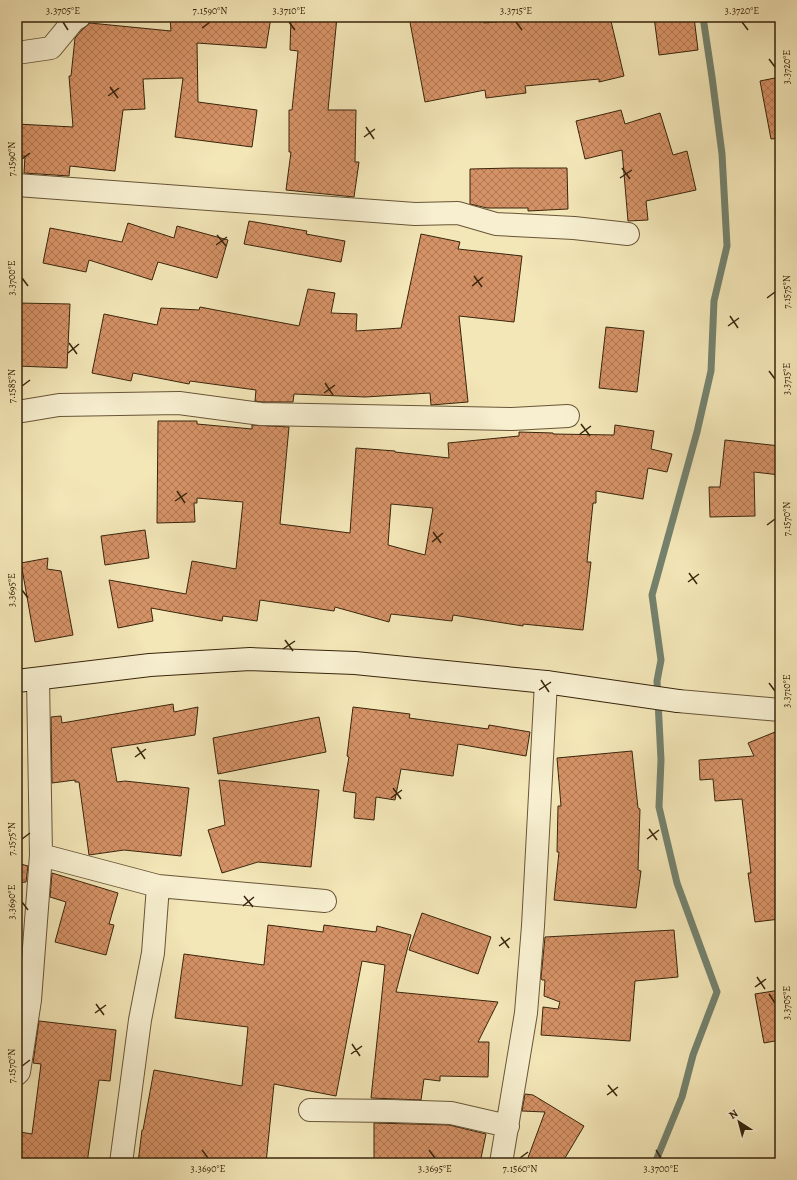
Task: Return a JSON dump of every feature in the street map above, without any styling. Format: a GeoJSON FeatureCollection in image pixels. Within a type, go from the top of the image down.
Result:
{"type":"FeatureCollection","features":[{"type":"Feature","properties":{"kind":"street"},"geometry":{"type":"LineString","coordinates":[[17,53],[51,48],[74,20],[79,17]]}},
{"type":"Feature","properties":{"kind":"street"},"geometry":{"type":"LineString","coordinates":[[17,185],[415,214],[458,213],[496,224],[574,228],[628,234]]}},
{"type":"Feature","properties":{"kind":"street"},"geometry":{"type":"LineString","coordinates":[[17,412],[59,406],[179,403],[261,414],[512,419],[568,416]]}},
{"type":"Feature","properties":{"kind":"street"},"geometry":{"type":"LineString","coordinates":[[17,1074],[19,1072],[30,1000],[41,855],[27,680],[150,666],[250,659],[355,663],[546,682],[678,701],[780,710]]}},
{"type":"Feature","properties":{"kind":"street"},"geometry":{"type":"LineString","coordinates":[[501,1163],[526,1013],[533,926],[546,682]]}},
{"type":"Feature","properties":{"kind":"street"},"geometry":{"type":"LineString","coordinates":[[41,855],[158,886],[325,901]]}},
{"type":"Feature","properties":{"kind":"street"},"geometry":{"type":"LineString","coordinates":[[121,1163],[140,1020],[153,952],[158,886]]}},
{"type":"Feature","properties":{"kind":"street"},"geometry":{"type":"LineString","coordinates":[[310,1110],[391,1111],[451,1114],[508,1126]]}},
{"type":"Feature","properties":{"kind":"building"},"geometry":{"type":"Polygon","coordinates":[[[170,17],[271,17],[266,48],[197,43],[198,102],[257,110],[252,147],[175,137],[183,78],[143,79],[145,109],[123,110],[115,171],[70,166],[69,176],[24,173],[25,156],[17,156],[17,124],[73,127],[69,76],[71,76],[75,38],[82,30],[90,23],[171,31],[170,17]]]}},
{"type":"Feature","properties":{"kind":"building"},"geometry":{"type":"Polygon","coordinates":[[[291,17],[337,17],[328,110],[356,110],[355,162],[359,162],[354,197],[286,190],[291,152],[289,152],[289,110],[292,110],[298,51],[290,50],[291,17]]]}},
{"type":"Feature","properties":{"kind":"building"},"geometry":{"type":"Polygon","coordinates":[[[409,17],[484,17],[484,23],[543,17],[610,17],[624,76],[599,82],[599,79],[525,86],[526,93],[486,98],[485,90],[425,102],[409,17]]]}},
{"type":"Feature","properties":{"kind":"building"},"geometry":{"type":"Polygon","coordinates":[[[654,17],[694,17],[698,50],[659,55],[654,17]]]}},
{"type":"Feature","properties":{"kind":"building"},"geometry":{"type":"Polygon","coordinates":[[[780,77],[780,138],[771,139],[760,81],[780,77]]]}},
{"type":"Feature","properties":{"kind":"building"},"geometry":{"type":"Polygon","coordinates":[[[621,110],[625,124],[660,113],[673,155],[687,151],[696,190],[646,201],[648,220],[628,221],[622,150],[585,159],[576,121],[621,110]]]}},
{"type":"Feature","properties":{"kind":"building"},"geometry":{"type":"Polygon","coordinates":[[[567,168],[568,209],[528,211],[528,208],[487,208],[470,204],[470,169],[567,168]]]}},
{"type":"Feature","properties":{"kind":"building"},"geometry":{"type":"Polygon","coordinates":[[[249,221],[307,231],[306,234],[345,241],[341,262],[244,244],[249,221]]]}},
{"type":"Feature","properties":{"kind":"building"},"geometry":{"type":"Polygon","coordinates":[[[128,223],[174,238],[177,226],[228,240],[217,278],[158,262],[152,280],[89,260],[86,272],[43,263],[50,228],[122,242],[128,223]]]}},
{"type":"Feature","properties":{"kind":"building"},"geometry":{"type":"Polygon","coordinates":[[[421,234],[460,242],[458,249],[522,256],[514,322],[459,316],[468,402],[431,405],[430,393],[365,397],[294,394],[293,402],[262,402],[255,401],[256,390],[190,381],[189,384],[133,373],[131,381],[92,373],[104,314],[157,325],[161,308],[199,310],[200,307],[299,326],[308,289],[335,293],[331,313],[357,314],[356,331],[401,328],[421,234]]]}},
{"type":"Feature","properties":{"kind":"building"},"geometry":{"type":"Polygon","coordinates":[[[17,303],[70,304],[67,368],[17,366],[17,303]]]}},
{"type":"Feature","properties":{"kind":"building"},"geometry":{"type":"Polygon","coordinates":[[[606,327],[644,331],[637,392],[599,388],[606,327]]]}},
{"type":"Feature","properties":{"kind":"building"},"geometry":{"type":"Polygon","coordinates":[[[158,421],[197,421],[197,424],[252,429],[252,425],[289,427],[280,524],[350,533],[356,448],[449,458],[448,443],[519,436],[519,432],[614,435],[615,425],[654,431],[651,449],[672,454],[667,472],[648,468],[643,499],[596,491],[596,503],[593,503],[587,562],[591,562],[583,630],[523,624],[523,626],[453,615],[452,621],[391,614],[389,622],[335,607],[334,611],[260,600],[257,621],[223,616],[222,621],[151,608],[153,621],[118,628],[109,580],[186,594],[192,561],[236,569],[243,502],[197,498],[197,503],[194,503],[195,522],[157,523],[158,421]],[[391,504],[388,545],[425,555],[433,508],[391,504]]]}},
{"type":"Feature","properties":{"kind":"building"},"geometry":{"type":"Polygon","coordinates":[[[725,440],[780,446],[780,475],[754,472],[755,516],[710,517],[709,487],[720,487],[725,440]]]}},
{"type":"Feature","properties":{"kind":"building"},"geometry":{"type":"Polygon","coordinates":[[[145,530],[149,558],[105,565],[101,536],[145,530]]]}},
{"type":"Feature","properties":{"kind":"building"},"geometry":{"type":"Polygon","coordinates":[[[48,558],[47,569],[61,571],[73,635],[35,642],[21,563],[48,558]]]}},
{"type":"Feature","properties":{"kind":"building"},"geometry":{"type":"Polygon","coordinates":[[[173,704],[174,712],[198,707],[195,735],[111,748],[117,782],[125,781],[189,788],[181,856],[124,850],[89,855],[79,782],[75,782],[75,780],[52,783],[51,717],[61,716],[62,723],[173,704]]]}},
{"type":"Feature","properties":{"kind":"building"},"geometry":{"type":"Polygon","coordinates":[[[353,707],[410,714],[409,718],[488,729],[489,725],[530,732],[526,756],[458,744],[453,776],[401,769],[395,800],[376,797],[374,820],[354,818],[356,793],[343,791],[349,757],[347,756],[353,707]]]}},
{"type":"Feature","properties":{"kind":"building"},"geometry":{"type":"Polygon","coordinates":[[[319,717],[326,752],[218,774],[213,738],[319,717]]]}},
{"type":"Feature","properties":{"kind":"building"},"geometry":{"type":"Polygon","coordinates":[[[780,730],[780,755],[778,756],[780,772],[780,919],[755,922],[748,873],[751,873],[742,799],[715,801],[713,779],[700,780],[699,760],[754,756],[748,743],[780,730]]]}},
{"type":"Feature","properties":{"kind":"building"},"geometry":{"type":"Polygon","coordinates":[[[632,751],[638,808],[640,809],[638,870],[641,871],[636,908],[554,900],[559,852],[557,852],[558,806],[561,806],[557,758],[632,751]]]}},
{"type":"Feature","properties":{"kind":"building"},"geometry":{"type":"Polygon","coordinates":[[[219,780],[319,790],[311,867],[258,862],[222,873],[208,830],[225,825],[219,780]]]}},
{"type":"Feature","properties":{"kind":"building"},"geometry":{"type":"Polygon","coordinates":[[[17,863],[28,866],[26,882],[17,883],[17,863]]]}},
{"type":"Feature","properties":{"kind":"building"},"geometry":{"type":"Polygon","coordinates":[[[52,873],[118,893],[109,924],[114,925],[106,955],[55,942],[66,902],[50,897],[52,873]]]}},
{"type":"Feature","properties":{"kind":"building"},"geometry":{"type":"Polygon","coordinates":[[[422,913],[491,937],[478,974],[409,950],[422,913]]]}},
{"type":"Feature","properties":{"kind":"building"},"geometry":{"type":"Polygon","coordinates":[[[268,925],[323,932],[324,925],[376,932],[377,926],[411,935],[396,992],[498,1002],[478,1042],[489,1042],[488,1077],[440,1076],[440,1081],[424,1079],[421,1100],[371,1098],[385,965],[362,961],[336,1096],[274,1084],[266,1163],[138,1163],[142,1130],[154,1070],[242,1086],[248,1027],[175,1018],[184,954],[264,965],[268,925]]]}},
{"type":"Feature","properties":{"kind":"building"},"geometry":{"type":"Polygon","coordinates":[[[674,930],[678,977],[635,981],[630,1041],[541,1035],[543,1007],[558,1009],[560,1002],[544,996],[545,980],[542,980],[541,978],[545,937],[674,930]]]}},
{"type":"Feature","properties":{"kind":"building"},"geometry":{"type":"Polygon","coordinates":[[[780,990],[780,1040],[764,1043],[755,994],[780,990]]]}},
{"type":"Feature","properties":{"kind":"building"},"geometry":{"type":"Polygon","coordinates":[[[39,1021],[116,1030],[110,1081],[99,1080],[87,1163],[17,1163],[17,1147],[20,1132],[32,1134],[41,1064],[33,1063],[39,1021]]]}},
{"type":"Feature","properties":{"kind":"building"},"geometry":{"type":"Polygon","coordinates":[[[525,1094],[533,1095],[584,1126],[562,1163],[526,1163],[545,1112],[522,1111],[525,1094]]]}},
{"type":"Feature","properties":{"kind":"building"},"geometry":{"type":"Polygon","coordinates":[[[374,1123],[449,1125],[486,1134],[480,1163],[451,1163],[430,1160],[430,1163],[374,1163],[374,1123]]]}},
{"type":"Feature","properties":{"kind":"waterway"},"geometry":{"type":"LineString","coordinates":[[655,1163],[682,1097],[693,1055],[717,992],[677,883],[659,807],[661,760],[657,681],[661,660],[652,595],[697,432],[711,371],[714,301],[727,246],[722,154],[703,17]]}}]}
